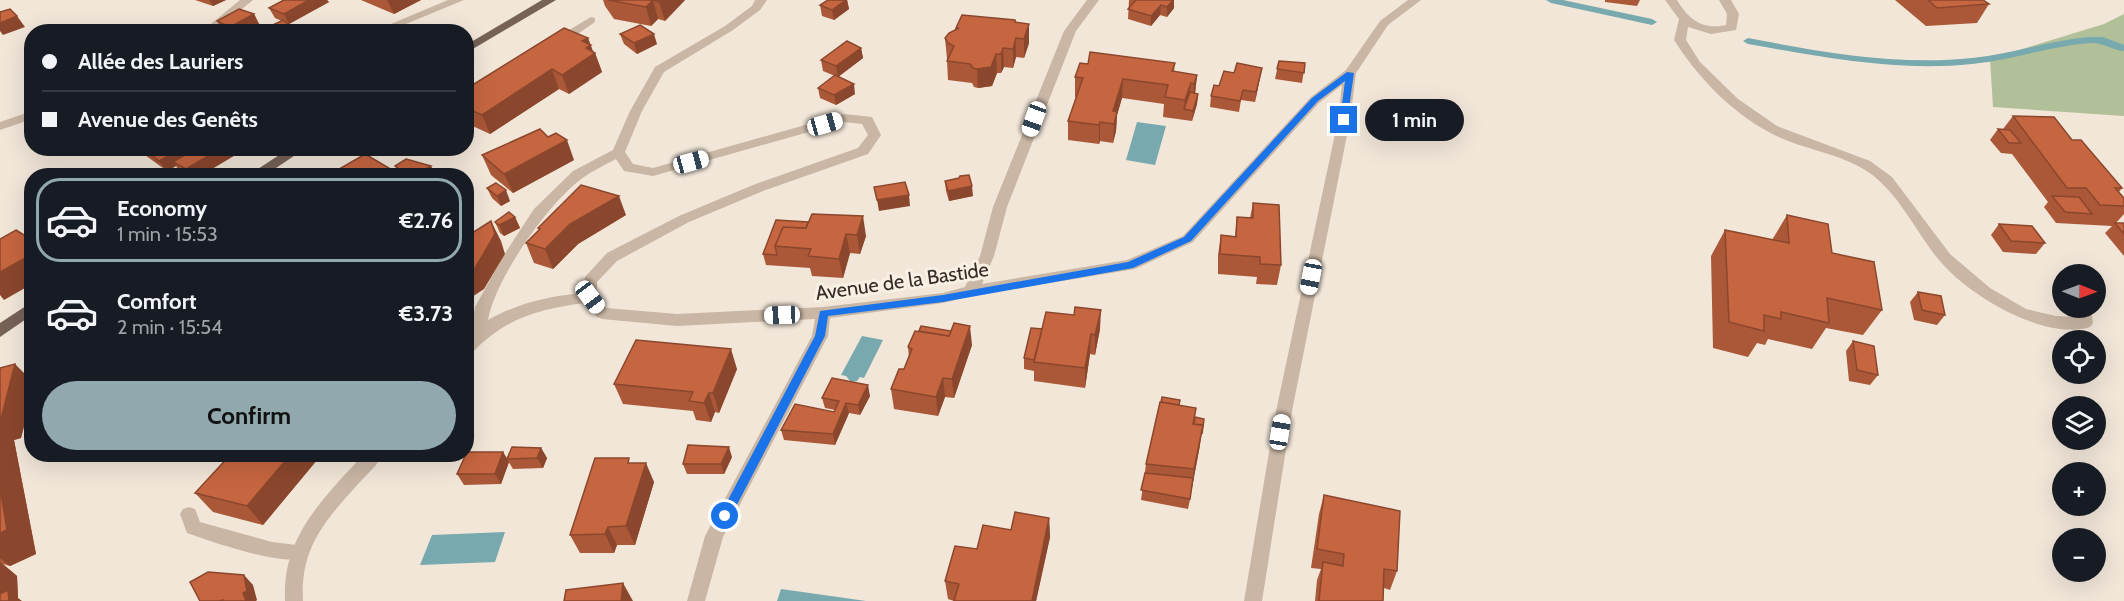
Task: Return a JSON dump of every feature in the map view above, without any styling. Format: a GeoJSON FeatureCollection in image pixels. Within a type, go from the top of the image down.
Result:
{"type":"FeatureCollection","features":[{"type":"Feature","properties":{"kind":"main road"},"geometry":{"type":"LineString","coordinates":[[474,45],[550,0]]}},
{"type":"Feature","properties":{"kind":"main road"},"geometry":{"type":"LineString","coordinates":[[266,168],[287,156]]}},
{"type":"Feature","properties":{"kind":"main road"},"geometry":{"type":"LineString","coordinates":[[0,331],[24,313]]}},
{"type":"Feature","properties":{"kind":"street"},"geometry":{"type":"LineString","coordinates":[[218,24],[234,8],[247,0]]}},
{"type":"Feature","properties":{"kind":"street"},"geometry":{"type":"LineString","coordinates":[[397,24],[458,0]]}},
{"type":"Feature","properties":{"kind":"street"},"geometry":{"type":"LineString","coordinates":[[478,335],[483,307],[509,259],[539,213],[578,174],[618,152],[636,111],[659,70],[729,28],[756,8],[761,0]]}},
{"type":"Feature","properties":{"kind":"street"},"geometry":{"type":"LineString","coordinates":[[971,291],[987,256],[1000,207],[1034,119],[1071,31],[1093,0]]}},
{"type":"Feature","properties":{"kind":"street","name":"Avenue de la Bastide"},"geometry":{"type":"LineString","coordinates":[[590,297],[602,312],[677,320],[823,313],[943,298],[971,291],[1130,265],[1188,239],[1315,100],[1350,73],[1384,23],[1415,0]]}},
{"type":"Feature","properties":{"kind":"street"},"geometry":{"type":"LineString","coordinates":[[1671,0],[1683,21],[1704,30],[1732,28],[1733,14],[1725,0]]}},
{"type":"Feature","properties":{"kind":"street"},"geometry":{"type":"LineString","coordinates":[[542,52],[591,20]]}},
{"type":"Feature","properties":{"kind":"street"},"geometry":{"type":"LineString","coordinates":[[1683,21],[1680,40],[1695,64],[1734,102],[1772,129],[1865,164],[1887,180],[1945,258],[1985,292],[2022,314],[2056,322],[2085,323],[2085,318]]}},
{"type":"Feature","properties":{"kind":"street"},"geometry":{"type":"LineString","coordinates":[[1253,601],[1284,411],[1344,120],[1350,73]]}},
{"type":"Feature","properties":{"kind":"street"},"geometry":{"type":"LineString","coordinates":[[0,126],[24,118]]}},
{"type":"Feature","properties":{"kind":"street"},"geometry":{"type":"LineString","coordinates":[[474,340],[509,314],[548,302],[590,297],[590,281],[612,257],[684,219],[758,188],[863,151],[875,135],[867,120],[844,118],[653,172],[629,168],[618,152]]}},
{"type":"Feature","properties":{"kind":"street"},"geometry":{"type":"LineString","coordinates":[[696,601],[714,536],[820,336],[823,313]]}},
{"type":"Feature","properties":{"kind":"street"},"geometry":{"type":"LineString","coordinates":[[294,601],[293,580],[299,552],[330,503],[368,462]]}},
{"type":"Feature","properties":{"kind":"street"},"geometry":{"type":"LineString","coordinates":[[189,514],[193,528],[272,550],[299,552]]}},
{"type":"Feature","properties":{"kind":"green space"},"geometry":{"type":"Polygon","coordinates":[[[2124,14],[2124,116],[1993,107],[1990,59],[2104,24],[2124,14]]]}},
{"type":"Feature","properties":{"kind":"water"},"geometry":{"type":"Polygon","coordinates":[[[1137,122],[1166,126],[1155,165],[1126,160],[1137,122]]]}},
{"type":"Feature","properties":{"kind":"water"},"geometry":{"type":"Polygon","coordinates":[[[862,336],[883,340],[864,378],[860,377],[857,381],[851,382],[846,376],[841,375],[862,336]]]}},
{"type":"Feature","properties":{"kind":"water"},"geometry":{"type":"Polygon","coordinates":[[[505,532],[495,562],[420,565],[432,535],[505,532]]]}},
{"type":"Feature","properties":{"kind":"water"},"geometry":{"type":"Polygon","coordinates":[[[781,589],[866,601],[777,601],[781,589]]]}},
{"type":"Feature","properties":{"kind":"building"},"geometry":{"type":"Polygon","coordinates":[[[284,0],[309,0],[284,14],[269,8],[284,0]]]}},
{"type":"Feature","properties":{"kind":"building"},"geometry":{"type":"Polygon","coordinates":[[[608,0],[653,0],[646,7],[608,0]]]}},
{"type":"Feature","properties":{"kind":"building"},"geometry":{"type":"Polygon","coordinates":[[[828,0],[846,0],[832,10],[820,5],[828,0]]]}},
{"type":"Feature","properties":{"kind":"building"},"geometry":{"type":"Polygon","coordinates":[[[1136,0],[1173,0],[1167,7],[1161,5],[1151,16],[1128,9],[1136,0]]]}},
{"type":"Feature","properties":{"kind":"building"},"geometry":{"type":"Polygon","coordinates":[[[1928,0],[1983,0],[1989,4],[1937,8],[1928,0]]]}},
{"type":"Feature","properties":{"kind":"building"},"geometry":{"type":"Polygon","coordinates":[[[10,9],[17,16],[0,23],[0,12],[10,9]]]}},
{"type":"Feature","properties":{"kind":"building"},"geometry":{"type":"Polygon","coordinates":[[[239,9],[254,14],[236,24],[224,24],[217,21],[239,9]]]}},
{"type":"Feature","properties":{"kind":"building"},"geometry":{"type":"Polygon","coordinates":[[[962,15],[1015,20],[1015,22],[1029,24],[1024,39],[1016,38],[1013,49],[1003,48],[1001,54],[996,54],[991,67],[977,69],[970,64],[947,61],[954,46],[945,38],[959,28],[956,28],[962,15]]]}},
{"type":"Feature","properties":{"kind":"building"},"geometry":{"type":"Polygon","coordinates":[[[283,20],[288,24],[275,24],[283,20]]]}},
{"type":"Feature","properties":{"kind":"building"},"geometry":{"type":"Polygon","coordinates":[[[640,25],[654,34],[634,43],[620,34],[640,25]]]}},
{"type":"Feature","properties":{"kind":"building"},"geometry":{"type":"Polygon","coordinates":[[[564,28],[588,38],[582,41],[591,45],[586,48],[595,53],[562,75],[552,69],[482,115],[474,112],[474,84],[564,28]]]}},
{"type":"Feature","properties":{"kind":"building"},"geometry":{"type":"Polygon","coordinates":[[[847,41],[861,48],[836,66],[821,60],[847,41]]]}},
{"type":"Feature","properties":{"kind":"building"},"geometry":{"type":"Polygon","coordinates":[[[1090,52],[1175,63],[1172,71],[1197,75],[1194,84],[1191,83],[1185,100],[1165,97],[1168,85],[1123,79],[1113,111],[1117,112],[1114,124],[1100,122],[1099,125],[1068,121],[1083,78],[1075,77],[1080,63],[1088,64],[1090,52]]]}},
{"type":"Feature","properties":{"kind":"building"},"geometry":{"type":"Polygon","coordinates":[[[1279,61],[1305,63],[1304,73],[1277,69],[1279,61]]]}},
{"type":"Feature","properties":{"kind":"building"},"geometry":{"type":"Polygon","coordinates":[[[1237,63],[1262,68],[1256,92],[1243,90],[1240,101],[1211,96],[1214,85],[1219,86],[1224,71],[1234,73],[1237,63]]]}},
{"type":"Feature","properties":{"kind":"building"},"geometry":{"type":"Polygon","coordinates":[[[835,75],[854,84],[834,95],[818,88],[835,75]]]}},
{"type":"Feature","properties":{"kind":"building"},"geometry":{"type":"Polygon","coordinates":[[[1190,92],[1198,94],[1193,111],[1184,109],[1190,92]]]}},
{"type":"Feature","properties":{"kind":"building"},"geometry":{"type":"Polygon","coordinates":[[[2013,116],[2054,117],[2072,140],[2081,140],[2122,188],[2115,188],[2124,198],[2124,206],[2100,205],[2086,188],[2067,188],[2013,116]]]}},
{"type":"Feature","properties":{"kind":"building"},"geometry":{"type":"Polygon","coordinates":[[[540,129],[548,137],[556,133],[567,140],[504,174],[482,155],[540,129]]]}},
{"type":"Feature","properties":{"kind":"building"},"geometry":{"type":"Polygon","coordinates":[[[1998,129],[2010,130],[2021,143],[2009,143],[1998,129]]]}},
{"type":"Feature","properties":{"kind":"building"},"geometry":{"type":"Polygon","coordinates":[[[153,156],[168,156],[159,161],[153,156]]]}},
{"type":"Feature","properties":{"kind":"building"},"geometry":{"type":"Polygon","coordinates":[[[183,156],[208,156],[188,168],[173,162],[183,156]]]}},
{"type":"Feature","properties":{"kind":"building"},"geometry":{"type":"Polygon","coordinates":[[[362,156],[368,156],[389,168],[341,168],[362,156]]]}},
{"type":"Feature","properties":{"kind":"building"},"geometry":{"type":"Polygon","coordinates":[[[406,159],[431,166],[398,168],[395,166],[406,159]]]}},
{"type":"Feature","properties":{"kind":"building"},"geometry":{"type":"Polygon","coordinates":[[[969,175],[972,186],[948,191],[945,181],[969,175]]]}},
{"type":"Feature","properties":{"kind":"building"},"geometry":{"type":"Polygon","coordinates":[[[905,182],[909,195],[877,200],[874,187],[905,182]]]}},
{"type":"Feature","properties":{"kind":"building"},"geometry":{"type":"Polygon","coordinates":[[[496,183],[506,190],[497,196],[487,188],[496,183]]]}},
{"type":"Feature","properties":{"kind":"building"},"geometry":{"type":"Polygon","coordinates":[[[581,185],[619,196],[570,224],[545,249],[526,243],[540,229],[538,228],[581,185]]]}},
{"type":"Feature","properties":{"kind":"building"},"geometry":{"type":"Polygon","coordinates":[[[2052,196],[2079,197],[2092,214],[2065,212],[2052,196]]]}},
{"type":"Feature","properties":{"kind":"building"},"geometry":{"type":"Polygon","coordinates":[[[1253,203],[1279,205],[1281,265],[1260,264],[1260,257],[1220,254],[1221,235],[1236,237],[1237,217],[1253,218],[1253,203]]]}},
{"type":"Feature","properties":{"kind":"building"},"geometry":{"type":"Polygon","coordinates":[[[509,212],[515,217],[499,225],[495,222],[509,212]]]}},
{"type":"Feature","properties":{"kind":"building"},"geometry":{"type":"Polygon","coordinates":[[[812,214],[863,216],[857,235],[846,234],[839,259],[808,256],[811,249],[775,246],[783,227],[806,228],[812,214]]]}},
{"type":"Feature","properties":{"kind":"building"},"geometry":{"type":"Polygon","coordinates":[[[1787,215],[1828,224],[1832,253],[1874,262],[1882,310],[1827,298],[1829,323],[1781,312],[1781,319],[1764,315],[1764,331],[1729,322],[1725,230],[1789,243],[1787,215]]]}},
{"type":"Feature","properties":{"kind":"building"},"geometry":{"type":"Polygon","coordinates":[[[776,220],[808,222],[806,228],[783,227],[775,246],[777,255],[763,254],[776,220]]]}},
{"type":"Feature","properties":{"kind":"building"},"geometry":{"type":"Polygon","coordinates":[[[491,221],[495,234],[474,270],[474,232],[491,221]]]}},
{"type":"Feature","properties":{"kind":"building"},"geometry":{"type":"Polygon","coordinates":[[[2115,223],[2124,223],[2124,234],[2115,223]]]}},
{"type":"Feature","properties":{"kind":"building"},"geometry":{"type":"Polygon","coordinates":[[[1999,224],[2032,226],[2045,243],[2011,241],[1999,224]]]}},
{"type":"Feature","properties":{"kind":"building"},"geometry":{"type":"Polygon","coordinates":[[[16,230],[24,235],[24,258],[0,272],[0,239],[16,230]]]}},
{"type":"Feature","properties":{"kind":"building"},"geometry":{"type":"Polygon","coordinates":[[[1918,292],[1941,296],[1945,315],[1922,310],[1918,292]]]}},
{"type":"Feature","properties":{"kind":"building"},"geometry":{"type":"Polygon","coordinates":[[[1075,307],[1101,310],[1095,335],[1091,334],[1085,368],[1034,362],[1046,312],[1074,315],[1075,307]]]}},
{"type":"Feature","properties":{"kind":"building"},"geometry":{"type":"Polygon","coordinates":[[[954,323],[970,326],[952,379],[943,378],[936,397],[891,389],[899,369],[904,369],[912,349],[908,347],[915,331],[949,336],[954,323]]]}},
{"type":"Feature","properties":{"kind":"building"},"geometry":{"type":"Polygon","coordinates":[[[921,326],[951,331],[949,336],[919,331],[921,326]]]}},
{"type":"Feature","properties":{"kind":"building"},"geometry":{"type":"Polygon","coordinates":[[[1031,328],[1042,329],[1034,360],[1024,358],[1031,328]]]}},
{"type":"Feature","properties":{"kind":"building"},"geometry":{"type":"Polygon","coordinates":[[[636,340],[731,349],[713,393],[709,393],[704,403],[689,401],[693,392],[614,384],[636,340]]]}},
{"type":"Feature","properties":{"kind":"building"},"geometry":{"type":"Polygon","coordinates":[[[1853,341],[1874,346],[1878,375],[1857,370],[1853,341]]]}},
{"type":"Feature","properties":{"kind":"building"},"geometry":{"type":"Polygon","coordinates":[[[15,364],[1,419],[0,419],[0,368],[15,364]]]}},
{"type":"Feature","properties":{"kind":"building"},"geometry":{"type":"Polygon","coordinates":[[[832,378],[868,385],[858,405],[846,403],[833,434],[781,430],[795,404],[834,412],[839,401],[822,398],[832,378]]]}},
{"type":"Feature","properties":{"kind":"building"},"geometry":{"type":"Polygon","coordinates":[[[1162,397],[1180,400],[1179,405],[1161,402],[1162,397]]]}},
{"type":"Feature","properties":{"kind":"building"},"geometry":{"type":"Polygon","coordinates":[[[1160,402],[1196,408],[1193,424],[1203,425],[1194,469],[1146,464],[1160,402]]]}},
{"type":"Feature","properties":{"kind":"building"},"geometry":{"type":"Polygon","coordinates":[[[1195,417],[1204,419],[1202,434],[1203,425],[1194,424],[1195,417]]]}},
{"type":"Feature","properties":{"kind":"building"},"geometry":{"type":"Polygon","coordinates":[[[688,445],[729,447],[721,464],[683,464],[688,445]]]}},
{"type":"Feature","properties":{"kind":"building"},"geometry":{"type":"Polygon","coordinates":[[[512,447],[541,448],[537,458],[507,459],[512,447]]]}},
{"type":"Feature","properties":{"kind":"building"},"geometry":{"type":"Polygon","coordinates":[[[474,452],[503,452],[495,474],[457,474],[462,462],[474,462],[474,452]]]}},
{"type":"Feature","properties":{"kind":"building"},"geometry":{"type":"Polygon","coordinates":[[[595,458],[629,458],[628,463],[646,463],[626,526],[608,527],[605,534],[570,535],[595,458]]]}},
{"type":"Feature","properties":{"kind":"building"},"geometry":{"type":"Polygon","coordinates":[[[224,462],[284,462],[247,506],[195,493],[224,462]]]}},
{"type":"Feature","properties":{"kind":"building"},"geometry":{"type":"Polygon","coordinates":[[[1145,473],[1193,478],[1190,499],[1141,490],[1145,473]]]}},
{"type":"Feature","properties":{"kind":"building"},"geometry":{"type":"Polygon","coordinates":[[[0,487],[7,530],[0,533],[0,487]]]}},
{"type":"Feature","properties":{"kind":"building"},"geometry":{"type":"Polygon","coordinates":[[[1324,495],[1400,511],[1397,571],[1384,569],[1383,601],[1319,601],[1323,562],[1343,566],[1344,554],[1317,549],[1324,495]]]}},
{"type":"Feature","properties":{"kind":"building"},"geometry":{"type":"Polygon","coordinates":[[[1015,512],[1049,518],[1032,601],[954,601],[959,584],[945,581],[955,546],[977,549],[983,525],[1011,530],[1015,512]]]}},
{"type":"Feature","properties":{"kind":"building"},"geometry":{"type":"Polygon","coordinates":[[[208,572],[244,575],[247,591],[243,593],[246,601],[200,601],[190,582],[208,572]]]}},
{"type":"Feature","properties":{"kind":"building"},"geometry":{"type":"Polygon","coordinates":[[[623,583],[621,601],[564,601],[566,590],[623,583]]]}},
{"type":"Feature","properties":{"kind":"building"},"geometry":{"type":"Polygon","coordinates":[[[8,590],[9,601],[0,601],[0,594],[8,590]]]}},
{"type":"Feature","properties":{"kind":"waterway"},"geometry":{"type":"LineString","coordinates":[[1551,0],[1652,22]]}},
{"type":"Feature","properties":{"kind":"waterway"},"geometry":{"type":"LineString","coordinates":[[1748,41],[1853,58],[1932,63],[1986,59],[2090,40],[2103,40],[2124,48]]}},
{"type":"Feature","properties":{"kind":"route"},"geometry":{"type":"LineString","coordinates":[[725,516],[820,336],[823,313],[943,298],[971,291],[1130,265],[1188,239],[1315,100],[1350,73],[1344,120]]}}]}
